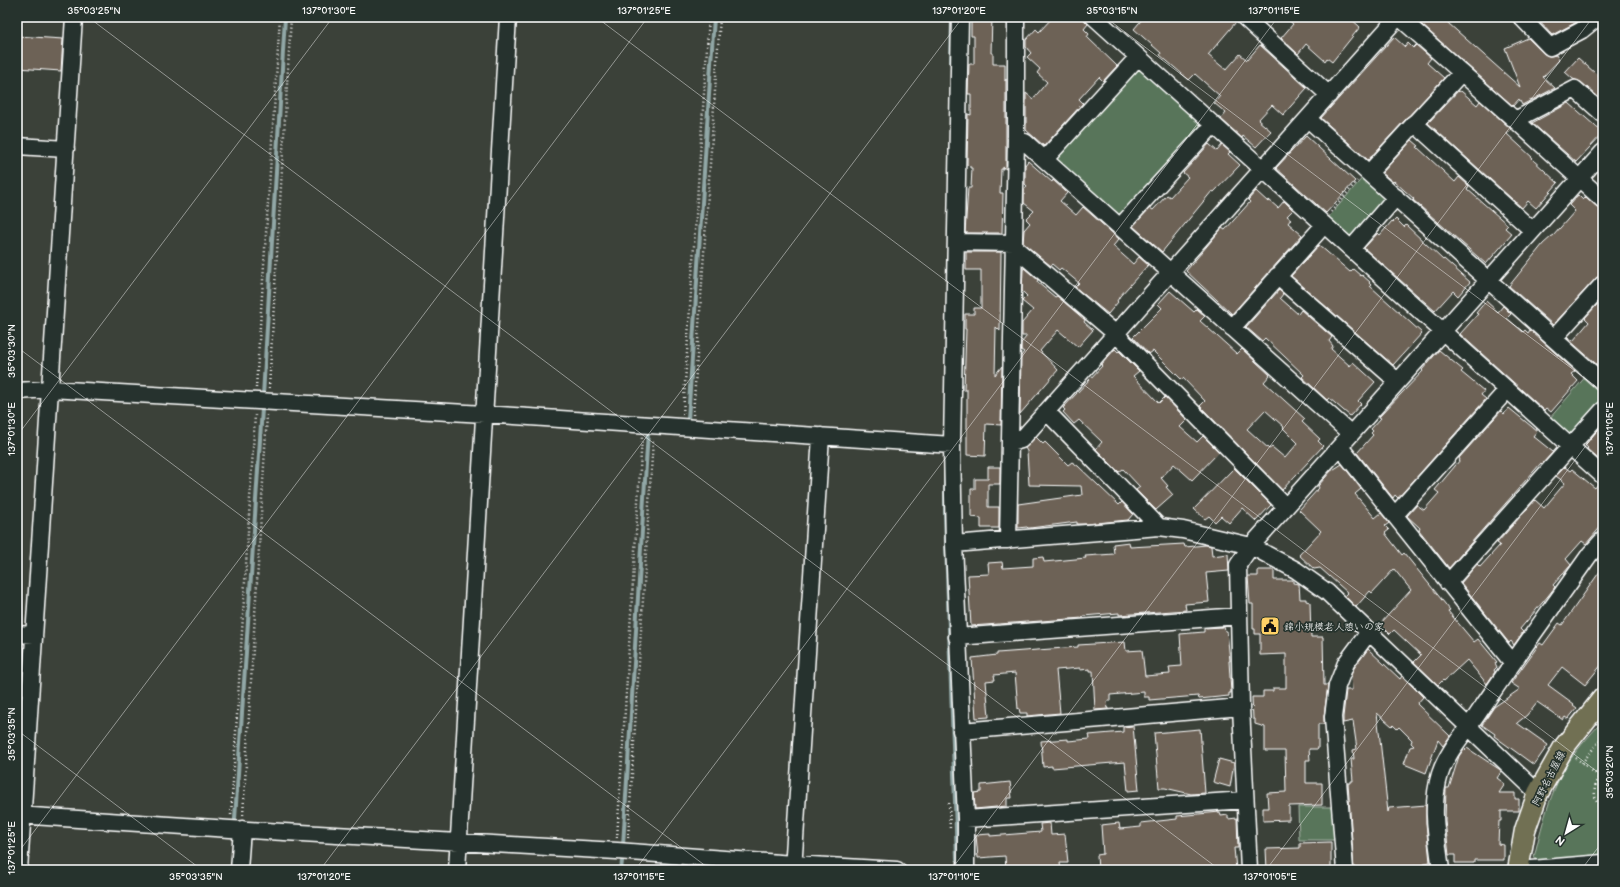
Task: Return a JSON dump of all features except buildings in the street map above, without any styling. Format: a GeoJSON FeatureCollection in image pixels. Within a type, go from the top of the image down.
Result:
{"type":"FeatureCollection","features":[{"type":"Feature","properties":{"kind":"main road","name":"阿野名古屋線"},"geometry":{"type":"LineString","coordinates":[[1519,870],[1525,830],[1538,794],[1564,747],[1603,698]]}},
{"type":"Feature","properties":{"kind":"street"},"geometry":{"type":"LineString","coordinates":[[19,870],[20,815],[34,635],[74,17]]}},
{"type":"Feature","properties":{"kind":"street"},"geometry":{"type":"LineString","coordinates":[[457,870],[508,17]]}},
{"type":"Feature","properties":{"kind":"street"},"geometry":{"type":"LineString","coordinates":[[960,17],[952,445],[957,637],[966,819],[966,870]]}},
{"type":"Feature","properties":{"kind":"street"},"geometry":{"type":"LineString","coordinates":[[1008,540],[1016,139],[1016,17]]}},
{"type":"Feature","properties":{"kind":"street"},"geometry":{"type":"LineString","coordinates":[[1094,17],[1603,476]]}},
{"type":"Feature","properties":{"kind":"street"},"geometry":{"type":"LineString","coordinates":[[1244,17],[1329,94]]}},
{"type":"Feature","properties":{"kind":"street"},"geometry":{"type":"LineString","coordinates":[[1010,443],[1021,440],[1047,412],[1399,17],[1603,200]]}},
{"type":"Feature","properties":{"kind":"street"},"geometry":{"type":"LineString","coordinates":[[1521,17],[1550,47],[1582,30],[1598,17]]}},
{"type":"Feature","properties":{"kind":"street"},"geometry":{"type":"LineString","coordinates":[[1044,159],[1138,57]]}},
{"type":"Feature","properties":{"kind":"street"},"geometry":{"type":"LineString","coordinates":[[1367,172],[1461,72]]}},
{"type":"Feature","properties":{"kind":"street"},"geometry":{"type":"LineString","coordinates":[[1515,120],[1575,89],[1603,114]]}},
{"type":"Feature","properties":{"kind":"street"},"geometry":{"type":"LineString","coordinates":[[1308,119],[1603,383]]}},
{"type":"Feature","properties":{"kind":"street"},"geometry":{"type":"LineString","coordinates":[[1414,123],[1532,230]]}},
{"type":"Feature","properties":{"kind":"street"},"geometry":{"type":"LineString","coordinates":[[1120,227],[1213,125]]}},
{"type":"Feature","properties":{"kind":"street"},"geometry":{"type":"LineString","coordinates":[[1016,139],[1025,142],[1351,434]]}},
{"type":"Feature","properties":{"kind":"street"},"geometry":{"type":"LineString","coordinates":[[17,146],[66,149]]}},
{"type":"Feature","properties":{"kind":"street"},"geometry":{"type":"LineString","coordinates":[[1249,870],[1241,707],[1238,565],[1251,546],[1603,152]]}},
{"type":"Feature","properties":{"kind":"street"},"geometry":{"type":"LineString","coordinates":[[1351,249],[1396,197]]}},
{"type":"Feature","properties":{"kind":"street"},"geometry":{"type":"LineString","coordinates":[[1232,328],[1323,224]]}},
{"type":"Feature","properties":{"kind":"street"},"geometry":{"type":"LineString","coordinates":[[956,242],[1014,245],[1116,334],[1286,507]]}},
{"type":"Feature","properties":{"kind":"street"},"geometry":{"type":"LineString","coordinates":[[1278,276],[1397,381]]}},
{"type":"Feature","properties":{"kind":"street"},"geometry":{"type":"LineString","coordinates":[[1554,338],[1603,284]]}},
{"type":"Feature","properties":{"kind":"street"},"geometry":{"type":"LineString","coordinates":[[17,391],[50,389],[484,414],[952,445]]}},
{"type":"Feature","properties":{"kind":"street"},"geometry":{"type":"LineString","coordinates":[[1395,515],[1507,390]]}},
{"type":"Feature","properties":{"kind":"street"},"geometry":{"type":"LineString","coordinates":[[1448,583],[1603,410]]}},
{"type":"Feature","properties":{"kind":"street"},"geometry":{"type":"LineString","coordinates":[[1047,412],[1160,527]]}},
{"type":"Feature","properties":{"kind":"street"},"geometry":{"type":"LineString","coordinates":[[793,867],[821,436]]}},
{"type":"Feature","properties":{"kind":"street"},"geometry":{"type":"LineString","coordinates":[[1340,447],[1512,662]]}},
{"type":"Feature","properties":{"kind":"street"},"geometry":{"type":"LineString","coordinates":[[954,544],[1160,527],[1183,530],[1251,546],[1296,570],[1327,592],[1538,794]]}},
{"type":"Feature","properties":{"kind":"street"},"geometry":{"type":"LineString","coordinates":[[1441,870],[1434,821],[1435,802],[1440,774],[1452,750],[1512,662],[1590,554],[1603,540]]}},
{"type":"Feature","properties":{"kind":"street"},"geometry":{"type":"LineString","coordinates":[[957,637],[1239,616]]}},
{"type":"Feature","properties":{"kind":"street"},"geometry":{"type":"LineString","coordinates":[[1345,870],[1333,717],[1337,686],[1346,663],[1369,632]]}},
{"type":"Feature","properties":{"kind":"street"},"geometry":{"type":"LineString","coordinates":[[17,634],[34,635]]}},
{"type":"Feature","properties":{"kind":"street"},"geometry":{"type":"LineString","coordinates":[[961,731],[1241,707]]}},
{"type":"Feature","properties":{"kind":"street"},"geometry":{"type":"LineString","coordinates":[[966,819],[1245,800]]}},
{"type":"Feature","properties":{"kind":"street"},"geometry":{"type":"LineString","coordinates":[[20,815],[622,851],[793,867],[897,870]]}},
{"type":"Feature","properties":{"kind":"street"},"geometry":{"type":"LineString","coordinates":[[236,829],[239,870]]}},
{"type":"Feature","properties":{"kind":"street"},"geometry":{"type":"LineString","coordinates":[[1519,870],[1603,863]]}},
{"type":"Feature","properties":{"kind":"path"},"geometry":{"type":"LineString","coordinates":[[236,829],[262,402],[280,17]]}},
{"type":"Feature","properties":{"kind":"path"},"geometry":{"type":"LineString","coordinates":[[236,829],[262,402],[291,17]]}},
{"type":"Feature","properties":{"kind":"path"},"geometry":{"type":"LineString","coordinates":[[687,427],[709,17]]}},
{"type":"Feature","properties":{"kind":"path"},"geometry":{"type":"LineString","coordinates":[[687,427],[720,17]]}},
{"type":"Feature","properties":{"kind":"path"},"geometry":{"type":"LineString","coordinates":[[1323,224],[1367,172]]}},
{"type":"Feature","properties":{"kind":"path"},"geometry":{"type":"LineString","coordinates":[[622,851],[648,425]]}},
{"type":"Feature","properties":{"kind":"path"},"geometry":{"type":"LineString","coordinates":[[622,851],[648,425]]}},
{"type":"Feature","properties":{"kind":"path"},"geometry":{"type":"LineString","coordinates":[[1582,763],[1603,736]]}},
{"type":"Feature","properties":{"kind":"path"},"geometry":{"type":"LineString","coordinates":[[1570,754],[1599,776]]}},
{"type":"Feature","properties":{"kind":"path"},"geometry":{"type":"LineString","coordinates":[[1603,771],[1595,784],[1596,801],[1603,810]]}},
{"type":"Feature","properties":{"kind":"green space"},"geometry":{"type":"Polygon","coordinates":[[[1135,70],[1142,70],[1198,120],[1201,129],[1122,216],[1116,216],[1058,161],[1054,155],[1135,70]]]}},
{"type":"Feature","properties":{"kind":"green space"},"geometry":{"type":"Polygon","coordinates":[[[1364,176],[1387,196],[1355,239],[1348,239],[1326,220],[1364,176]]]}},
{"type":"Feature","properties":{"kind":"green space"},"geometry":{"type":"Polygon","coordinates":[[[1587,375],[1603,389],[1603,404],[1569,436],[1549,419],[1587,375]]]}},
{"type":"Feature","properties":{"kind":"green space"},"geometry":{"type":"Polygon","coordinates":[[[1603,720],[1603,855],[1537,861],[1534,857],[1541,830],[1549,803],[1560,777],[1575,753],[1603,720]]]}},
{"type":"Feature","properties":{"kind":"green space"},"geometry":{"type":"Polygon","coordinates":[[[1298,807],[1335,807],[1337,840],[1299,840],[1298,807]]]}},
{"type":"Feature","properties":{"kind":"waterway"},"geometry":{"type":"LineString","coordinates":[[263,396],[285,17]]}},
{"type":"Feature","properties":{"kind":"waterway"},"geometry":{"type":"LineString","coordinates":[[688,420],[714,17]]}},
{"type":"Feature","properties":{"kind":"waterway"},"geometry":{"type":"LineString","coordinates":[[951,63],[952,17]]}},
{"type":"Feature","properties":{"kind":"waterway"},"geometry":{"type":"LineString","coordinates":[[235,819],[262,409]]}},
{"type":"Feature","properties":{"kind":"waterway"},"geometry":{"type":"LineString","coordinates":[[623,846],[648,431]]}},
{"type":"Feature","properties":{"kind":"waterway"},"geometry":{"type":"LineString","coordinates":[[945,473],[945,515],[957,859]]}},
{"type":"Feature","properties":{"kind":"waterway"},"geometry":{"type":"LineString","coordinates":[[621,870],[622,861]]}},
{"type":"Feature","properties":{"kind":"place","name":"錦小規模老人憩いの家"},"geometry":{"type":"Point","coordinates":[1270,626]}}]}
